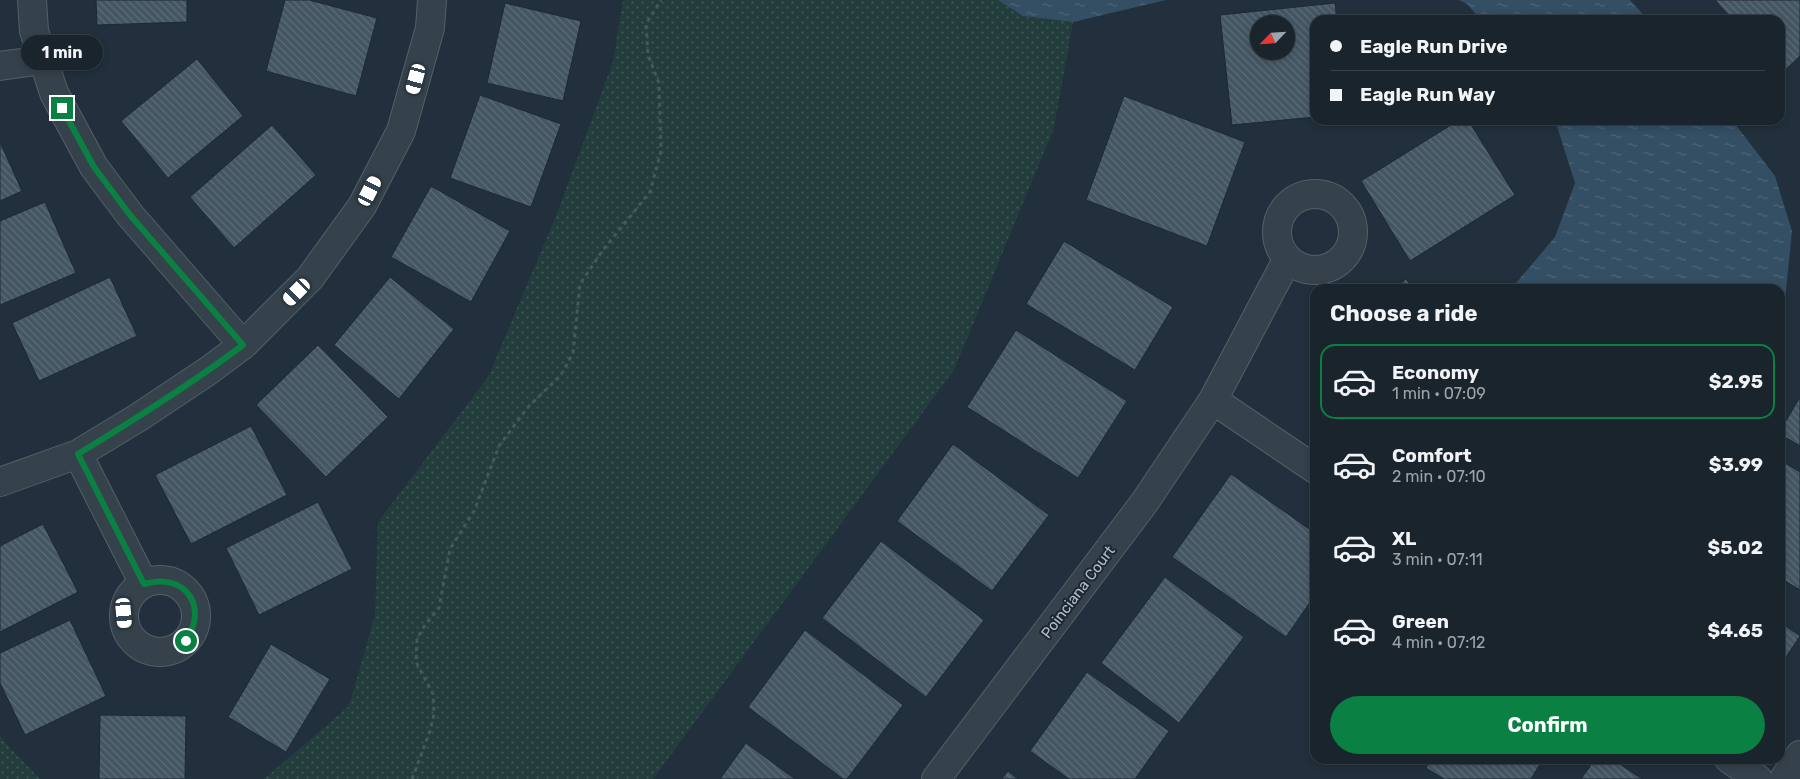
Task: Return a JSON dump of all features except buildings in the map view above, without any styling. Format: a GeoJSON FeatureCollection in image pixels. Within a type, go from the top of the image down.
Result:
{"type":"FeatureCollection","features":[{"type":"Feature","properties":{"kind":"street"},"geometry":{"type":"LineString","coordinates":[[32,0],[34,32],[54,94],[94,167],[130,215],[243,345]]}},
{"type":"Feature","properties":{"kind":"street"},"geometry":{"type":"LineString","coordinates":[[0,482],[78,454],[139,417],[243,345],[310,278],[362,206],[401,131],[430,28],[432,0]]}},
{"type":"Feature","properties":{"kind":"street"},"geometry":{"type":"LineString","coordinates":[[0,66],[43,60]]}},
{"type":"Feature","properties":{"kind":"street","name":"Poinciana Court"},"geometry":{"type":"LineString","coordinates":[[936,779],[1144,503],[1213,400],[1287,260]]}},
{"type":"Feature","properties":{"kind":"street"},"geometry":{"type":"LineString","coordinates":[[1213,400],[1310,466]]}},
{"type":"Feature","properties":{"kind":"street"},"geometry":{"type":"LineString","coordinates":[[78,454],[144,584]]}},
{"type":"Feature","properties":{"kind":"street"},"geometry":{"type":"LineString","coordinates":[[1784,779],[1800,755]]}},
{"type":"Feature","properties":{"kind":"street"},"geometry":{"type":"LineString","coordinates":[[1736,764],[1758,779]]}},
{"type":"Feature","properties":{"kind":"path"},"geometry":{"type":"LineString","coordinates":[[412,779],[430,731],[434,714],[433,694],[416,662],[417,639],[425,625],[439,608],[450,549],[474,511],[499,446],[528,407],[561,375],[573,353],[580,284],[603,250],[650,192],[661,151],[660,93],[659,84],[648,55],[646,24],[661,0]]}},
{"type":"Feature","properties":{"kind":"green space"},"geometry":{"type":"Polygon","coordinates":[[[623,0],[998,0],[1023,16],[1073,22],[1054,128],[954,370],[653,779],[264,779],[349,706],[375,615],[378,522],[488,377],[556,216],[613,62],[623,0]]]}},
{"type":"Feature","properties":{"kind":"green space"},"geometry":{"type":"Polygon","coordinates":[[[0,735],[9,747],[40,779],[0,779],[0,735]]]}},
{"type":"Feature","properties":{"kind":"water"},"geometry":{"type":"Polygon","coordinates":[[[998,0],[1166,0],[1073,22],[1023,16],[998,0]]]}},
{"type":"Feature","properties":{"kind":"water"},"geometry":{"type":"Polygon","coordinates":[[[1459,0],[1630,0],[1644,15],[1477,15],[1467,4],[1459,0]]]}},
{"type":"Feature","properties":{"kind":"water"},"geometry":{"type":"Polygon","coordinates":[[[1557,125],[1736,125],[1775,176],[1792,231],[1785,300],[1785,284],[1515,284],[1555,237],[1575,183],[1557,125]]]}},
{"type":"Feature","properties":{"kind":"route"},"geometry":{"type":"LineString","coordinates":[[62,108],[94,167],[130,215],[243,345],[139,417],[78,454],[144,584],[156,580],[168,581],[180,586],[188,595],[194,606],[195,618],[192,631],[186,641]]}}]}
